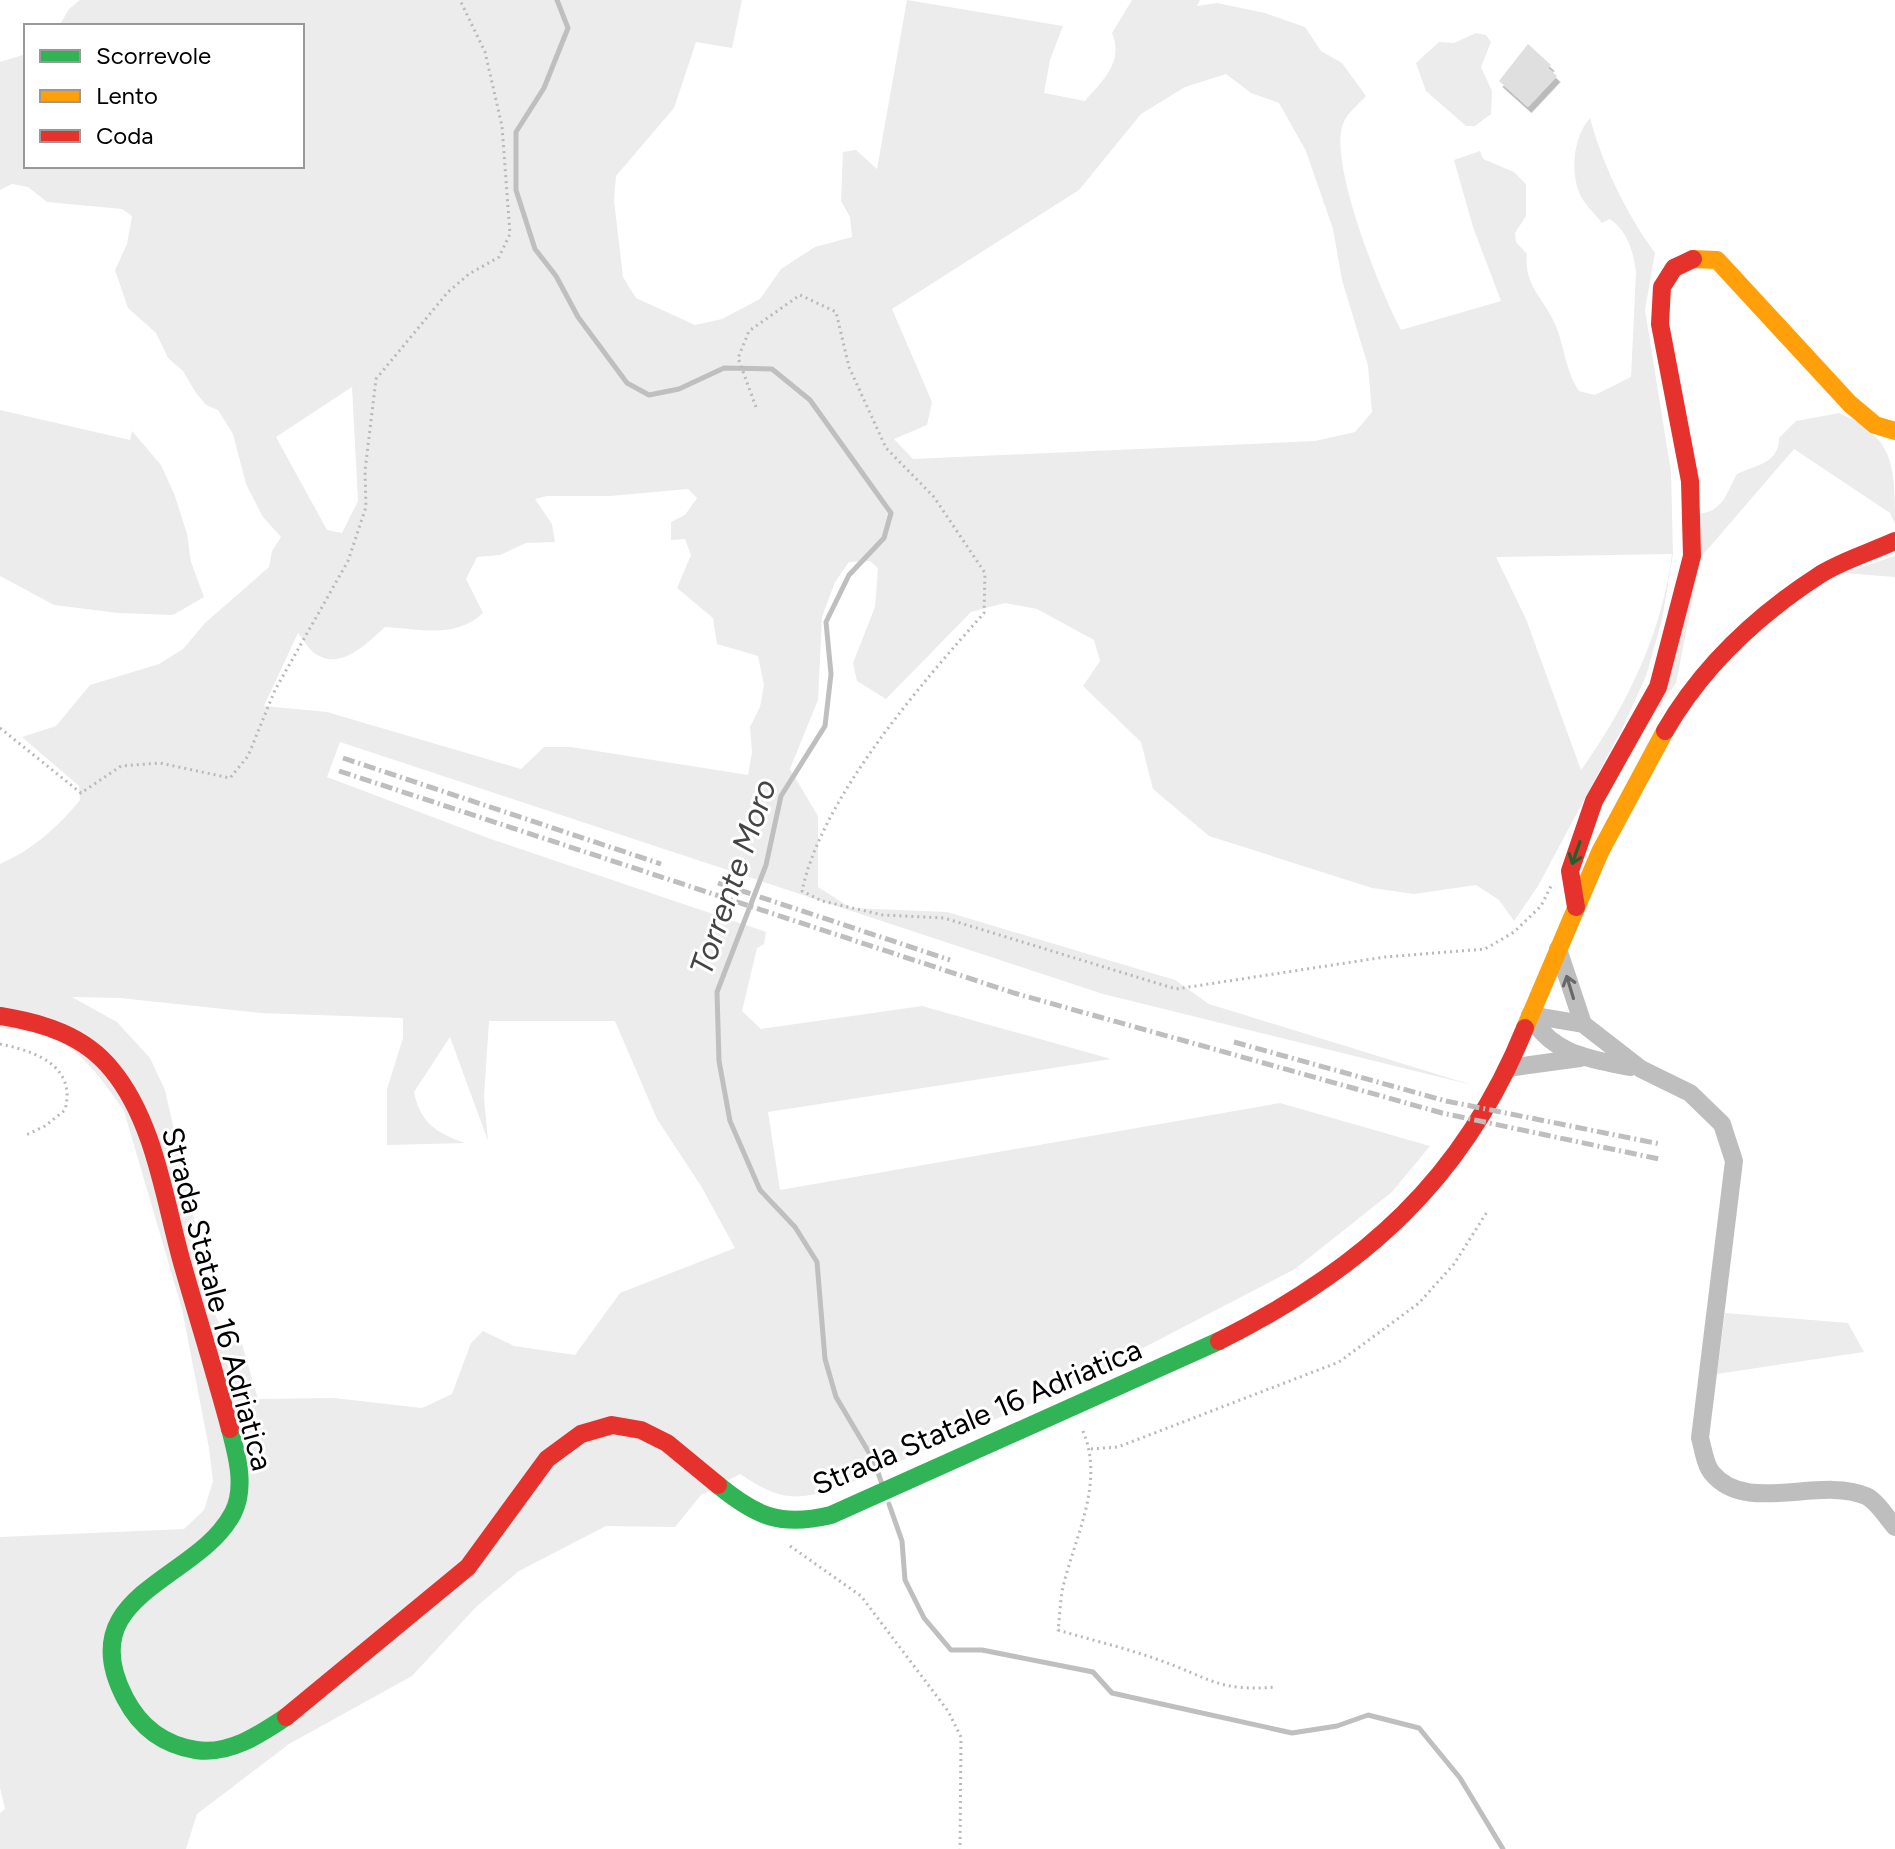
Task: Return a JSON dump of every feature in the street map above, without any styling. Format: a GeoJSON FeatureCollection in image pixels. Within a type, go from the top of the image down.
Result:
{"type":"FeatureCollection","features":[{"type":"Feature","properties":{"kind":"main road"},"geometry":{"type":"LineString","coordinates":[[1576,907],[1570,871],[1594,801],[1658,687],[1692,556],[1690,481],[1660,324],[1662,287],[1674,268],[1703,257],[1717,260],[1850,404],[1875,425],[1895,431]]}},
{"type":"Feature","properties":{"kind":"main road","name":"Strada Statale 16 Adriatica"},"geometry":{"type":"LineString","coordinates":[[0,1016],[21,1018],[64,1030],[96,1052],[118,1075],[138,1107],[231,1438],[239,1490],[228,1523],[204,1549],[141,1589],[127,1604],[113,1645],[114,1666],[124,1696],[147,1727],[167,1742],[194,1750],[218,1751],[241,1743],[297,1709],[478,1558],[544,1460],[584,1432],[603,1426],[622,1426],[649,1432],[757,1512],[781,1521],[805,1521],[851,1507],[1074,1409],[1231,1336],[1309,1292],[1361,1254],[1408,1213],[1468,1141],[1505,1075],[1628,791],[1675,712],[1735,640],[1785,596],[1812,578],[1895,541]]}},
{"type":"Feature","properties":{"kind":"street"},"geometry":{"type":"LineString","coordinates":[[1618,754],[1618,777],[1628,791]]}},
{"type":"Feature","properties":{"kind":"street"},"geometry":{"type":"LineString","coordinates":[[1558,949],[1583,1024]]}},
{"type":"Feature","properties":{"kind":"street"},"geometry":{"type":"LineString","coordinates":[[1530,1015],[1583,1024],[1641,1069],[1690,1093],[1722,1124],[1734,1161],[1700,1438],[1711,1473],[1735,1489],[1765,1495],[1839,1488],[1869,1497],[1895,1527]]}},
{"type":"Feature","properties":{"kind":"street"},"geometry":{"type":"LineString","coordinates":[[1530,1015],[1540,1033],[1581,1057],[1641,1069]]}},
{"type":"Feature","properties":{"kind":"street"},"geometry":{"type":"LineString","coordinates":[[1505,1075],[1581,1057]]}},
{"type":"Feature","properties":{"kind":"path"},"geometry":{"type":"LineString","coordinates":[[0,728],[81,793],[121,766],[160,763],[230,778],[248,756],[275,690],[348,561],[366,507],[365,471],[376,379],[448,292],[469,274],[499,257],[510,234],[502,126],[485,52],[460,0]]}},
{"type":"Feature","properties":{"kind":"path"},"geometry":{"type":"LineString","coordinates":[[756,407],[738,358],[749,331],[800,295],[836,312],[849,367],[886,448],[934,497],[985,573],[984,613],[914,692],[849,788],[808,859],[802,891],[822,901],[883,915],[944,918],[1176,989],[1385,957],[1485,949],[1514,932],[1541,906],[1554,879]]}},
{"type":"Feature","properties":{"kind":"path"},"geometry":{"type":"LineString","coordinates":[[0,1044],[46,1057],[55,1065],[65,1088],[65,1110],[45,1126],[24,1136]]}},
{"type":"Feature","properties":{"kind":"path"},"geometry":{"type":"LineString","coordinates":[[1091,1449],[1118,1447],[1339,1362],[1419,1303],[1454,1264],[1487,1212]]}},
{"type":"Feature","properties":{"kind":"path"},"geometry":{"type":"LineString","coordinates":[[1074,1409],[1091,1449],[1090,1488],[1063,1588],[1058,1630],[1159,1660],[1201,1680],[1242,1690],[1276,1687]]}},
{"type":"Feature","properties":{"kind":"path"},"geometry":{"type":"LineString","coordinates":[[779,1538],[861,1596],[948,1711],[961,1737],[960,1849]]}},
{"type":"Feature","properties":{"kind":"shaded area"},"geometry":{"type":"Polygon","coordinates":[[[80,0],[742,0],[732,48],[696,42],[674,108],[616,176],[614,200],[623,277],[636,298],[695,325],[722,319],[760,299],[781,269],[815,247],[852,237],[850,217],[841,201],[843,152],[856,150],[877,169],[907,0],[1063,26],[1050,60],[1044,93],[1085,101],[1110,70],[1115,53],[1112,33],[1132,0],[1200,0],[1197,6],[1217,3],[1265,13],[1305,27],[1321,51],[1342,63],[1366,96],[1343,124],[1340,143],[1343,167],[1349,197],[1370,259],[1401,330],[1501,301],[1473,227],[1454,160],[1480,151],[1483,159],[1514,172],[1526,184],[1526,216],[1515,233],[1516,242],[1527,254],[1531,283],[1555,324],[1574,383],[1579,391],[1595,395],[1631,377],[1636,272],[1631,249],[1621,230],[1610,219],[1602,223],[1583,200],[1576,183],[1574,163],[1577,143],[1590,118],[1616,188],[1655,253],[1645,310],[1671,472],[1673,554],[1662,620],[1646,676],[1623,727],[1538,886],[1514,921],[1499,900],[1476,885],[1414,894],[1372,888],[1209,836],[1153,789],[1141,742],[1083,686],[1100,661],[1094,640],[1037,609],[1005,603],[971,612],[886,699],[857,681],[853,663],[875,607],[878,568],[870,561],[849,562],[835,582],[822,617],[818,700],[790,769],[818,816],[818,887],[851,908],[947,912],[1175,980],[1209,1004],[1472,1085],[1103,994],[340,742],[327,777],[488,838],[766,932],[764,944],[757,948],[742,1011],[761,1029],[922,1006],[1111,1059],[768,1112],[780,1190],[1280,1103],[1430,1146],[1392,1192],[1295,1269],[1064,1389],[844,1486],[790,1496],[767,1490],[740,1474],[701,1495],[675,1527],[606,1526],[519,1571],[477,1606],[412,1676],[289,1744],[197,1814],[186,1849],[0,1849],[0,1813],[5,1809],[0,1788],[0,1537],[184,1529],[204,1510],[213,1481],[182,1309],[124,1111],[89,1065],[67,1046],[43,1034],[0,1028],[0,864],[44,837],[80,800],[79,786],[22,737],[56,726],[90,685],[159,664],[183,649],[205,623],[269,567],[272,551],[281,537],[263,517],[246,484],[233,434],[218,410],[206,405],[183,371],[168,358],[156,333],[128,308],[115,270],[127,244],[132,216],[122,209],[47,202],[28,187],[12,184],[0,190],[0,62],[24,55],[24,168],[304,168],[304,24],[60,24],[69,9],[80,0]],[[1226,74],[1185,87],[1141,114],[1079,190],[892,309],[932,402],[927,425],[894,439],[913,459],[1315,441],[1355,432],[1372,412],[1368,366],[1342,280],[1333,229],[1306,151],[1279,103],[1251,93],[1226,74]],[[352,387],[276,437],[327,530],[342,533],[358,501],[352,387]],[[688,489],[535,499],[552,524],[555,542],[526,543],[500,555],[477,557],[466,579],[483,613],[472,621],[449,629],[385,627],[353,653],[334,659],[314,653],[298,633],[264,706],[327,712],[521,769],[544,747],[571,747],[748,775],[752,752],[750,727],[760,707],[764,685],[758,656],[717,644],[713,618],[677,588],[691,555],[685,539],[671,540],[671,522],[685,515],[697,498],[688,489]],[[1672,554],[1496,557],[1526,619],[1581,770],[1598,746],[1640,668],[1660,612],[1672,554]],[[72,997],[117,1022],[150,1058],[165,1090],[216,1317],[225,1334],[242,1344],[258,1399],[334,1398],[422,1408],[452,1394],[471,1343],[483,1331],[514,1346],[575,1355],[620,1293],[735,1248],[701,1186],[657,1119],[615,1021],[489,1021],[484,1098],[488,1141],[450,1037],[414,1092],[420,1111],[431,1125],[465,1143],[387,1145],[387,1089],[403,1038],[403,1018],[260,1013],[120,998],[72,997]]]}},
{"type":"Feature","properties":{"kind":"shaded area"},"geometry":{"type":"Polygon","coordinates":[[[1476,33],[1486,35],[1491,42],[1481,67],[1492,91],[1491,114],[1475,126],[1466,126],[1426,91],[1416,63],[1439,42],[1454,43],[1476,33]]]}},
{"type":"Feature","properties":{"kind":"shaded area"},"geometry":{"type":"Polygon","coordinates":[[[0,410],[130,440],[132,431],[161,465],[175,496],[187,534],[191,562],[204,597],[173,615],[118,613],[54,605],[0,576],[0,410]]]}},
{"type":"Feature","properties":{"kind":"shaded area"},"geometry":{"type":"Polygon","coordinates":[[[1839,413],[1871,432],[1888,456],[1894,486],[1895,524],[1890,513],[1794,449],[1701,557],[1676,683],[1648,723],[1696,514],[1718,506],[1737,474],[1770,458],[1778,447],[1779,438],[1796,421],[1839,413]]]}},
{"type":"Feature","properties":{"kind":"shaded area"},"geometry":{"type":"Polygon","coordinates":[[[1895,556],[1895,577],[1843,573],[1895,556]]]}},
{"type":"Feature","properties":{"kind":"shaded area"},"geometry":{"type":"Polygon","coordinates":[[[1725,1313],[1848,1323],[1864,1352],[1717,1374],[1725,1313]]]}},
{"type":"Feature","properties":{"kind":"building"},"geometry":{"type":"Polygon","coordinates":[[[1528,44],[1551,65],[1548,68],[1557,76],[1528,107],[1499,81],[1528,44]]]}},
{"type":"Feature","properties":{"kind":"waterway","name":"Torrente Moro"},"geometry":{"type":"LineString","coordinates":[[557,0],[568,28],[544,88],[516,132],[516,190],[535,249],[556,276],[578,317],[627,383],[649,395],[679,389],[724,368],[772,369],[810,400],[891,513],[884,538],[849,575],[826,622],[831,674],[825,726],[781,796],[766,865],[717,992],[719,1061],[730,1121],[760,1190],[795,1227],[817,1262],[825,1359],[836,1397],[874,1461],[883,1487]]}},
{"type":"Feature","properties":{"kind":"waterway","name":"Torrente Moro"},"geometry":{"type":"LineString","coordinates":[[889,1504],[902,1541],[905,1580],[924,1618],[951,1650],[982,1650],[1093,1672],[1112,1693],[1292,1733],[1337,1726],[1368,1715],[1419,1728],[1460,1778],[1503,1849]]}},
{"type":"Feature","properties":{"kind":"railway"},"geometry":{"type":"LineString","coordinates":[[343,758],[661,864]]}},
{"type":"Feature","properties":{"kind":"railway"},"geometry":{"type":"LineString","coordinates":[[339,771],[1014,993],[1442,1113],[1659,1159]]}},
{"type":"Feature","properties":{"kind":"railway"},"geometry":{"type":"LineString","coordinates":[[718,883],[950,960]]}},
{"type":"Feature","properties":{"kind":"railway"},"geometry":{"type":"LineString","coordinates":[[1234,1042],[1446,1101],[1660,1144]]}},
{"type":"Feature","properties":{"kind":"traffic: fast"},"geometry":{"type":"LineString","coordinates":[[718,1485],[745,1505],[770,1516],[798,1520],[831,1515],[1219,1341]]}},
{"type":"Feature","properties":{"kind":"traffic: fast"},"geometry":{"type":"LineString","coordinates":[[230,1429],[240,1482],[233,1513],[216,1536],[145,1592],[126,1611],[114,1634],[112,1663],[125,1698],[138,1718],[163,1739],[184,1748],[208,1751],[232,1747],[286,1717]]}},
{"type":"Feature","properties":{"kind":"traffic: slow"},"geometry":{"type":"LineString","coordinates":[[1693,259],[1717,260],[1850,404],[1875,425],[1895,431]]}},
{"type":"Feature","properties":{"kind":"traffic: slow"},"geometry":{"type":"LineString","coordinates":[[1525,1028],[1600,852],[1665,731]]}},
{"type":"Feature","properties":{"kind":"traffic: jam"},"geometry":{"type":"LineString","coordinates":[[1576,907],[1570,871],[1594,801],[1658,687],[1692,556],[1690,481],[1660,324],[1662,287],[1674,268],[1693,259]]}},
{"type":"Feature","properties":{"kind":"traffic: jam"},"geometry":{"type":"LineString","coordinates":[[1665,731],[1696,685],[1754,624],[1830,569],[1895,541]]}},
{"type":"Feature","properties":{"kind":"traffic: jam"},"geometry":{"type":"LineString","coordinates":[[0,1016],[32,1022],[76,1039],[101,1058],[126,1090],[156,1160],[230,1429]]}},
{"type":"Feature","properties":{"kind":"traffic: jam"},"geometry":{"type":"LineString","coordinates":[[1219,1341],[1319,1283],[1363,1250],[1403,1214],[1439,1174],[1472,1130],[1500,1082],[1525,1028]]}},
{"type":"Feature","properties":{"kind":"traffic: jam"},"geometry":{"type":"LineString","coordinates":[[286,1717],[468,1567],[547,1459],[581,1434],[612,1425],[641,1430],[667,1443],[718,1485]]}}]}
